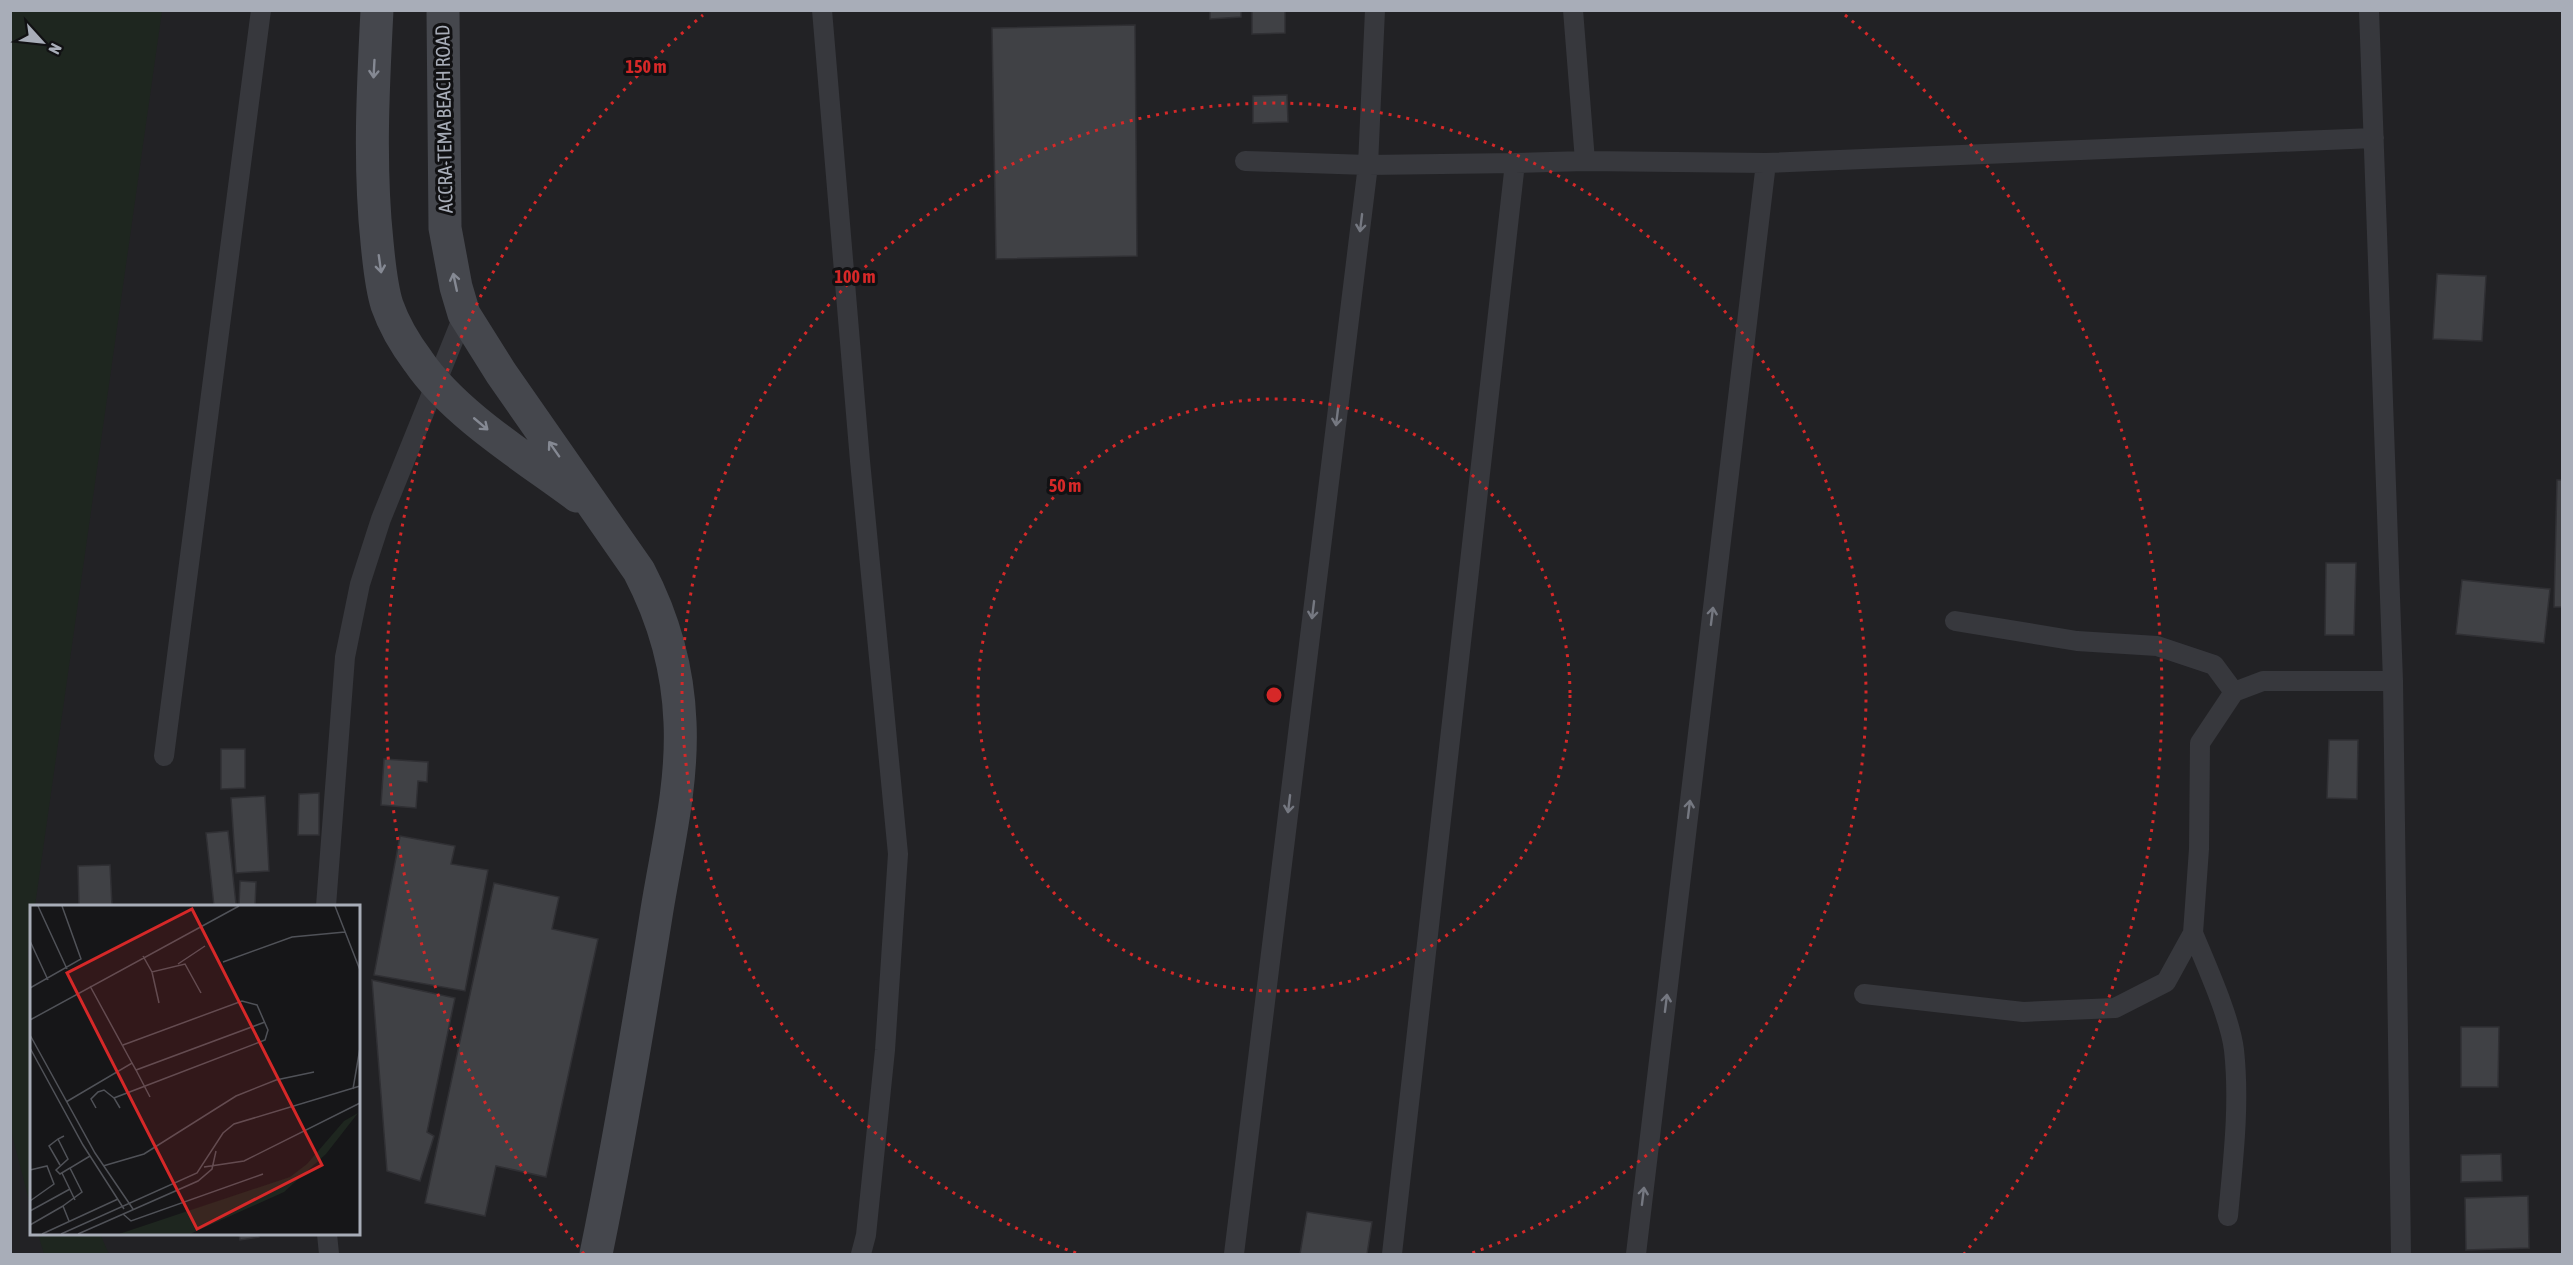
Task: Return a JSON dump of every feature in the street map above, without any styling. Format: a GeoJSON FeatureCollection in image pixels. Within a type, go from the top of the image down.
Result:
{"type":"FeatureCollection","features":[{"type":"Feature","properties":{"kind":"main road"},"geometry":{"type":"LineString","coordinates":[[377,10],[373,77],[373,203],[387,305],[419,363],[455,402],[495,436],[600,513]]}},
{"type":"Feature","properties":{"kind":"main road","name":"ACCRA-TEMA BEACH ROAD"},"geometry":{"type":"LineString","coordinates":[[443,10],[445,228],[456,288],[464,314],[501,373],[639,571],[656,602],[676,681],[680,724],[675,801],[621,1134],[596,1254]]}},
{"type":"Feature","properties":{"kind":"lane"},"geometry":{"type":"LineString","coordinates":[[164,756],[261,10]]}},
{"type":"Feature","properties":{"kind":"lane"},"geometry":{"type":"LineString","coordinates":[[822,10],[861,473],[898,854],[885,1050],[866,1235],[861,1254]]}},
{"type":"Feature","properties":{"kind":"lane"},"geometry":{"type":"LineString","coordinates":[[1234,1254],[1368,165],[1375,10]]}},
{"type":"Feature","properties":{"kind":"lane"},"geometry":{"type":"LineString","coordinates":[[1573,10],[1585,161]]}},
{"type":"Feature","properties":{"kind":"lane"},"geometry":{"type":"LineString","coordinates":[[2369,10],[2393,681],[2401,1254]]}},
{"type":"Feature","properties":{"kind":"lane"},"geometry":{"type":"LineString","coordinates":[[1245,161],[1368,165],[1585,161],[1766,163],[2374,138]]}},
{"type":"Feature","properties":{"kind":"lane"},"geometry":{"type":"LineString","coordinates":[[1392,1254],[1515,163]]}},
{"type":"Feature","properties":{"kind":"lane"},"geometry":{"type":"LineString","coordinates":[[1636,1254],[1766,163]]}},
{"type":"Feature","properties":{"kind":"lane"},"geometry":{"type":"LineString","coordinates":[[326,905],[347,646],[360,584],[381,519],[435,380],[464,314]]}},
{"type":"Feature","properties":{"kind":"lane"},"geometry":{"type":"LineString","coordinates":[[1955,621],[2077,642],[2157,646],[2214,665],[2234,692]]}},
{"type":"Feature","properties":{"kind":"lane"},"geometry":{"type":"LineString","coordinates":[[1864,994],[2022,1012],[2115,1008],[2166,982],[2193,933],[2199,849],[2200,743],[2234,692],[2263,681],[2393,681]]}},
{"type":"Feature","properties":{"kind":"lane"},"geometry":{"type":"LineString","coordinates":[[2193,933],[2213,982],[2234,1048],[2236,1121],[2228,1216]]}},
{"type":"Feature","properties":{"kind":"lane"},"geometry":{"type":"LineString","coordinates":[[327,1235],[329,1254]]}},
{"type":"Feature","properties":{"kind":"shaded area"},"geometry":{"type":"Polygon","coordinates":[[[10,11],[2562,11],[2562,1254],[11,1254],[10,11]]]}},
{"type":"Feature","properties":{"kind":"shaded area"},"geometry":{"type":"Polygon","coordinates":[[[10,11],[162,11],[35,905],[30,905],[28,955],[30,964],[30,1204],[10,1127],[10,11]]]}},
{"type":"Feature","properties":{"kind":"shaded area"},"geometry":{"type":"Polygon","coordinates":[[[38,1235],[100,1235],[109,1254],[44,1254],[38,1235]]]}},
{"type":"Feature","properties":{"kind":"building"},"geometry":{"type":"Polygon","coordinates":[[[1210,10],[1241,10],[1241,17],[1210,19],[1210,10]]]}},
{"type":"Feature","properties":{"kind":"building"},"geometry":{"type":"Polygon","coordinates":[[[1252,10],[1285,10],[1285,33],[1252,34],[1252,10]]]}},
{"type":"Feature","properties":{"kind":"building"},"geometry":{"type":"Polygon","coordinates":[[[1135,25],[1137,256],[996,259],[992,28],[1135,25]]]}},
{"type":"Feature","properties":{"kind":"building"},"geometry":{"type":"Polygon","coordinates":[[[1287,95],[1288,122],[1253,123],[1253,96],[1287,95]]]}},
{"type":"Feature","properties":{"kind":"building"},"geometry":{"type":"Polygon","coordinates":[[[2437,274],[2486,276],[2482,341],[2433,339],[2437,274]]]}},
{"type":"Feature","properties":{"kind":"building"},"geometry":{"type":"Polygon","coordinates":[[[2557,480],[2562,480],[2562,607],[2554,607],[2557,480]]]}},
{"type":"Feature","properties":{"kind":"building"},"geometry":{"type":"Polygon","coordinates":[[[2326,563],[2356,563],[2354,635],[2325,635],[2326,563]]]}},
{"type":"Feature","properties":{"kind":"building"},"geometry":{"type":"Polygon","coordinates":[[[2462,580],[2550,589],[2544,643],[2456,634],[2462,580]]]}},
{"type":"Feature","properties":{"kind":"building"},"geometry":{"type":"Polygon","coordinates":[[[2329,740],[2358,740],[2357,799],[2327,798],[2329,740]]]}},
{"type":"Feature","properties":{"kind":"building"},"geometry":{"type":"Polygon","coordinates":[[[221,749],[245,749],[245,788],[221,789],[221,749]]]}},
{"type":"Feature","properties":{"kind":"building"},"geometry":{"type":"Polygon","coordinates":[[[384,759],[428,762],[427,782],[418,781],[416,808],[381,805],[384,759]]]}},
{"type":"Feature","properties":{"kind":"building"},"geometry":{"type":"Polygon","coordinates":[[[319,793],[319,835],[298,835],[299,794],[319,793]]]}},
{"type":"Feature","properties":{"kind":"building"},"geometry":{"type":"Polygon","coordinates":[[[265,796],[269,871],[236,873],[231,798],[265,796]]]}},
{"type":"Feature","properties":{"kind":"building"},"geometry":{"type":"Polygon","coordinates":[[[228,831],[236,904],[214,905],[206,833],[228,831]]]}},
{"type":"Feature","properties":{"kind":"building"},"geometry":{"type":"Polygon","coordinates":[[[400,836],[455,846],[451,864],[488,870],[465,991],[374,975],[400,836]]]}},
{"type":"Feature","properties":{"kind":"building"},"geometry":{"type":"Polygon","coordinates":[[[110,865],[112,905],[79,905],[78,866],[110,865]]]}},
{"type":"Feature","properties":{"kind":"building"},"geometry":{"type":"Polygon","coordinates":[[[240,881],[256,882],[255,905],[239,905],[240,881]]]}},
{"type":"Feature","properties":{"kind":"building"},"geometry":{"type":"Polygon","coordinates":[[[494,883],[559,897],[552,929],[598,939],[546,1177],[496,1166],[485,1216],[425,1203],[494,883]]]}},
{"type":"Feature","properties":{"kind":"building"},"geometry":{"type":"Polygon","coordinates":[[[372,980],[455,998],[427,1132],[434,1136],[420,1181],[387,1171],[372,980]]]}},
{"type":"Feature","properties":{"kind":"building"},"geometry":{"type":"Polygon","coordinates":[[[2461,1027],[2499,1027],[2498,1087],[2461,1087],[2461,1027]]]}},
{"type":"Feature","properties":{"kind":"building"},"geometry":{"type":"Polygon","coordinates":[[[2501,1154],[2502,1181],[2461,1182],[2461,1155],[2501,1154]]]}},
{"type":"Feature","properties":{"kind":"building"},"geometry":{"type":"Polygon","coordinates":[[[2528,1196],[2529,1248],[2466,1250],[2465,1198],[2528,1196]]]}},
{"type":"Feature","properties":{"kind":"building"},"geometry":{"type":"Polygon","coordinates":[[[1307,1212],[1372,1222],[1367,1254],[1300,1254],[1307,1212]]]}},
{"type":"Feature","properties":{"kind":"building"},"geometry":{"type":"Polygon","coordinates":[[[239,1235],[259,1235],[259,1237],[240,1240],[239,1235]]]}}]}
